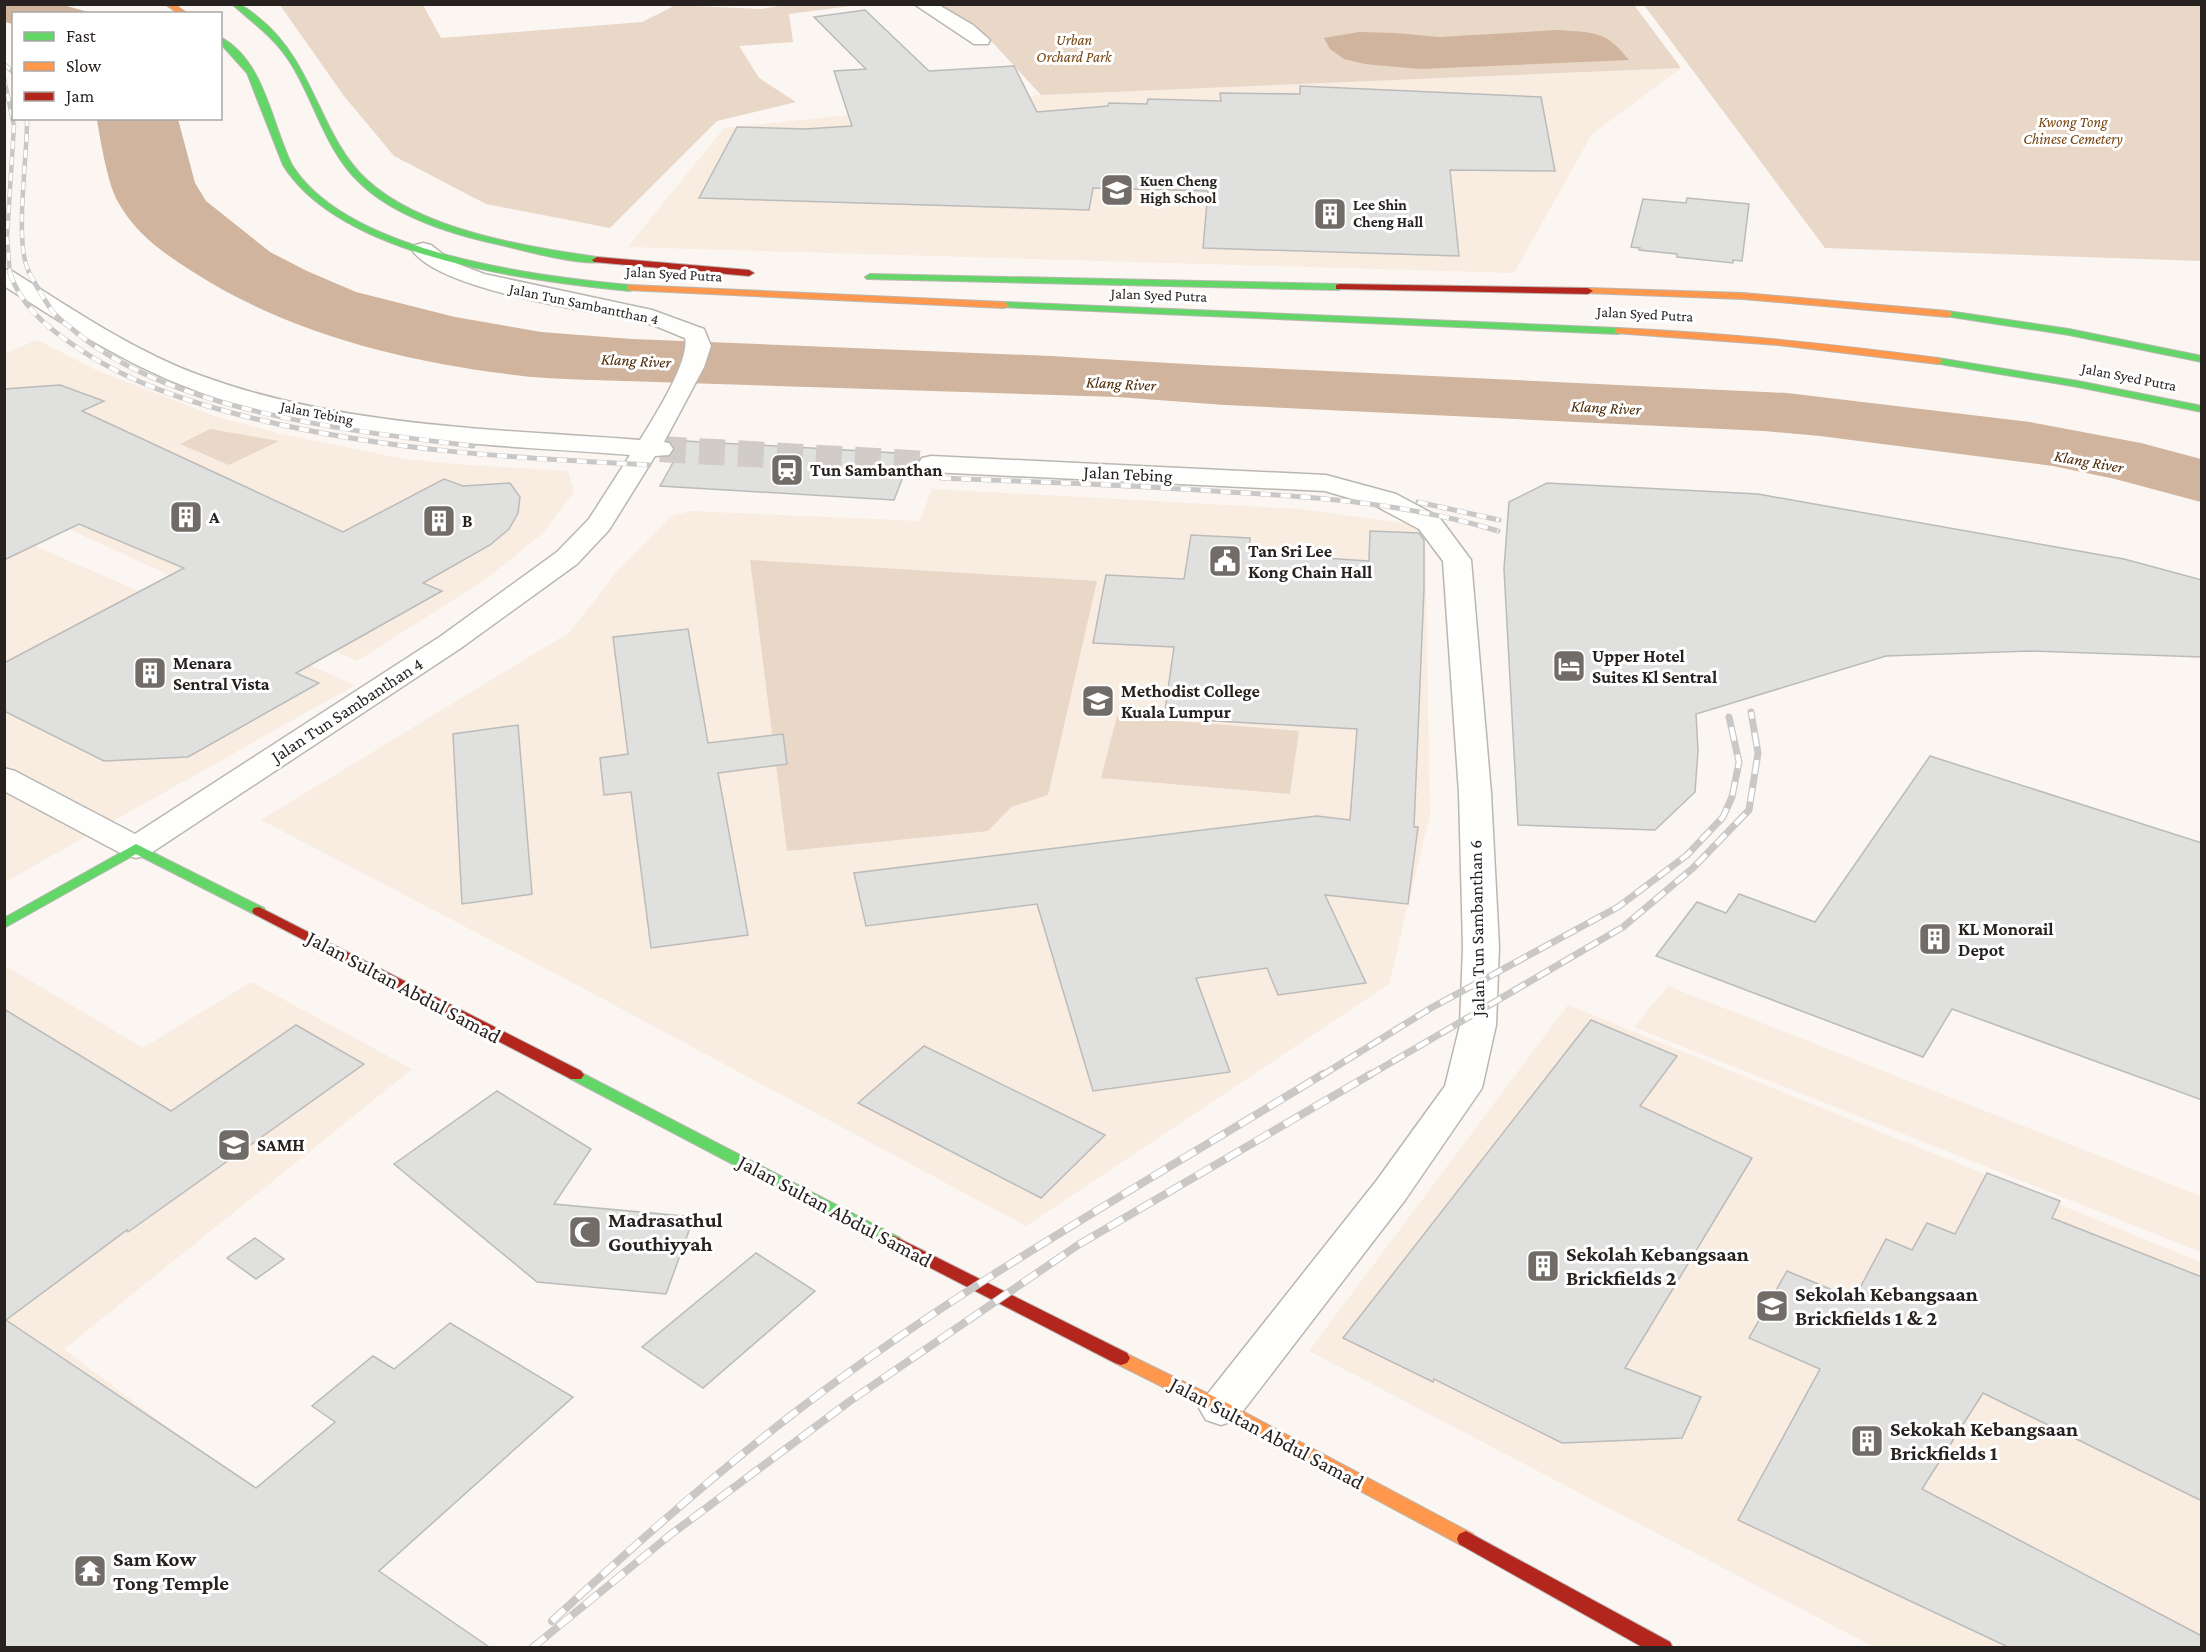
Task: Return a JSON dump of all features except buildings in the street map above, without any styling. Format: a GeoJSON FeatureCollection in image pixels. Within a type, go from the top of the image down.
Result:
{"type":"FeatureCollection","features":[{"type":"Feature","properties":{"kind":"main road"},"geometry":{"type":"LineString","coordinates":[[168,4],[182,12]]}},
{"type":"Feature","properties":{"kind":"main road","name":"Jalan Syed Putra"},"geometry":{"type":"LineString","coordinates":[[235,4],[255,17],[288,51],[330,135],[358,178],[388,202],[405,211],[462,231],[560,254],[624,263],[758,273]]}},
{"type":"Feature","properties":{"kind":"main road","name":"Jalan Syed Putra"},"geometry":{"type":"LineString","coordinates":[[222,41],[242,60],[251,73],[288,169],[299,183],[318,200],[343,216],[423,250],[470,264],[539,279],[612,288],[1703,333],[1964,358],[2202,409]]}},
{"type":"Feature","properties":{"kind":"main road","name":"Jalan Syed Putra"},"geometry":{"type":"LineString","coordinates":[[857,276],[1194,285],[1570,290],[1776,298],[1970,316],[2069,332],[2202,359]]}},
{"type":"Feature","properties":{"kind":"main road"},"geometry":{"type":"LineString","coordinates":[[1967,335],[1970,316]]}},
{"type":"Feature","properties":{"kind":"main road","name":"Jalan Tun Sambanthan 4"},"geometry":{"type":"LineString","coordinates":[[4,924],[136,848]]}},
{"type":"Feature","properties":{"kind":"main road","name":"Jalan Sultan Abdul Samad"},"geometry":{"type":"LineString","coordinates":[[136,848],[809,1196],[937,1266],[1221,1408],[1663,1647]]}},
{"type":"Feature","properties":{"kind":"street"},"geometry":{"type":"LineString","coordinates":[[923,4],[981,40]]}},
{"type":"Feature","properties":{"kind":"street","name":"Jalan Tun Sambantthan 4"},"geometry":{"type":"LineString","coordinates":[[423,250],[445,267],[478,280],[652,317],[696,334],[699,346],[692,367],[655,442]]}},
{"type":"Feature","properties":{"kind":"street","name":"Jalan Tebing"},"geometry":{"type":"LineString","coordinates":[[4,276],[93,332],[141,358],[189,379],[254,400],[337,418],[411,429],[655,442]]}},
{"type":"Feature","properties":{"kind":"street","name":"Jalan Tun Sambanthan 4"},"geometry":{"type":"LineString","coordinates":[[136,848],[451,642],[567,558],[599,524],[655,442]]}},
{"type":"Feature","properties":{"kind":"street","name":"Jalan Tebing"},"geometry":{"type":"LineString","coordinates":[[931,464],[1326,483]]}},
{"type":"Feature","properties":{"kind":"street","name":"Jalan Tun Sambanthan 6"},"geometry":{"type":"LineString","coordinates":[[1221,1408],[1391,1190],[1462,1088],[1478,1025],[1481,947],[1475,793],[1457,560],[1429,522],[1386,500],[1326,483]]}},
{"type":"Feature","properties":{"kind":"street","name":"Jalan Sultan Abdul Samad"},"geometry":{"type":"LineString","coordinates":[[4,778],[136,848]]}},
{"type":"Feature","properties":{"kind":"shaded area","name":"Kuen Cheng High School"},"geometry":{"type":"Polygon","coordinates":[[[1681,68],[1592,134],[1514,273],[628,247],[724,128],[1041,95],[1681,68]]]}},
{"type":"Feature","properties":{"kind":"shaded area"},"geometry":{"type":"Polygon","coordinates":[[[37,340],[96,370],[217,417],[281,434],[404,459],[568,471],[574,492],[543,533],[486,579],[357,661],[5,500],[4,354],[37,340]]]}},
{"type":"Feature","properties":{"kind":"shaded area"},"geometry":{"type":"Polygon","coordinates":[[[932,489],[1299,509],[1425,526],[1430,814],[1389,984],[1026,1226],[560,976],[261,820],[570,632],[614,575],[671,516],[690,511],[920,521],[932,489]]]}},
{"type":"Feature","properties":{"kind":"shaded area"},"geometry":{"type":"Polygon","coordinates":[[[5,533],[355,685],[5,882],[5,533]]]}},
{"type":"Feature","properties":{"kind":"shaded area"},"geometry":{"type":"Polygon","coordinates":[[[4,965],[143,1048],[251,982],[412,1069],[64,1349],[456,1647],[5,1647],[4,965]]]}},
{"type":"Feature","properties":{"kind":"shaded area"},"geometry":{"type":"Polygon","coordinates":[[[1668,986],[2201,1196],[2201,1252],[1634,1027],[1668,986]]]}},
{"type":"Feature","properties":{"kind":"shaded area","name":"Sekolah Kebangsaan Brickfields 1 & 2"},"geometry":{"type":"Polygon","coordinates":[[[1568,1005],[2201,1262],[2201,1647],[1874,1647],[1309,1351],[1568,1005]]]}},
{"type":"Feature","properties":{"kind":"green space"},"geometry":{"type":"Polygon","coordinates":[[[280,5],[423,5],[441,38],[642,22],[672,7],[670,5],[761,9],[786,5],[858,5],[789,14],[793,42],[739,46],[759,78],[796,102],[717,121],[610,228],[486,204],[394,156],[344,96],[280,5]]]}},
{"type":"Feature","properties":{"kind":"green space","name":"Urban Orchard Park"},"geometry":{"type":"Polygon","coordinates":[[[934,5],[1634,5],[1681,68],[1041,95],[993,43],[934,5]]]}},
{"type":"Feature","properties":{"kind":"green space","name":"Kwong Tong Chinese Cemetery"},"geometry":{"type":"Polygon","coordinates":[[[1644,5],[2201,5],[2201,261],[1825,248],[1644,5]]]}},
{"type":"Feature","properties":{"kind":"green space"},"geometry":{"type":"Polygon","coordinates":[[[210,429],[279,441],[229,465],[180,444],[210,429]]]}},
{"type":"Feature","properties":{"kind":"green space"},"geometry":{"type":"Polygon","coordinates":[[[750,560],[1097,581],[1048,795],[1011,807],[988,831],[787,851],[750,560]]]}},
{"type":"Feature","properties":{"kind":"green space"},"geometry":{"type":"Polygon","coordinates":[[[1117,716],[1299,731],[1290,794],[1101,778],[1117,716]]]}},
{"type":"Feature","properties":{"kind":"water"},"geometry":{"type":"Polygon","coordinates":[[[5,4],[63,5],[88,12],[12,12],[12,24],[5,22],[5,4]]]}},
{"type":"Feature","properties":{"kind":"water"},"geometry":{"type":"Polygon","coordinates":[[[1558,30],[1590,33],[1606,38],[1629,60],[1420,69],[1365,64],[1344,59],[1330,49],[1324,38],[1359,32],[1440,37],[1558,30]]]}},
{"type":"Feature","properties":{"kind":"water","name":"Klang River"},"geometry":{"type":"Polygon","coordinates":[[[97,120],[178,120],[195,183],[206,201],[270,252],[356,292],[455,317],[541,332],[632,339],[1051,356],[1787,393],[2030,422],[2141,443],[2201,459],[2201,502],[2115,479],[2053,466],[1764,431],[1225,405],[1117,397],[561,379],[467,368],[387,352],[308,328],[269,313],[198,275],[163,252],[134,225],[114,194],[102,150],[97,120]]]}},
{"type":"Feature","properties":{"kind":"tunnel"},"geometry":{"type":"LineString","coordinates":[[660,449],[931,464]]}},
{"type":"Feature","properties":{"kind":"railway"},"geometry":{"type":"LineString","coordinates":[[4,64],[12,71]]}},
{"type":"Feature","properties":{"kind":"railway"},"geometry":{"type":"LineString","coordinates":[[4,78],[12,116]]}},
{"type":"Feature","properties":{"kind":"railway"},"geometry":{"type":"LineString","coordinates":[[10,274],[7,237],[13,120]]}},
{"type":"Feature","properties":{"kind":"railway"},"geometry":{"type":"LineString","coordinates":[[27,120],[22,243],[30,274]]}},
{"type":"Feature","properties":{"kind":"railway"},"geometry":{"type":"LineString","coordinates":[[10,273],[20,295],[52,330],[115,370],[184,399],[305,430],[403,446],[500,456],[649,465]]}},
{"type":"Feature","properties":{"kind":"railway"},"geometry":{"type":"LineString","coordinates":[[29,273],[55,315],[64,323],[117,360],[163,382],[213,400],[266,414],[373,433],[473,446]]}},
{"type":"Feature","properties":{"kind":"railway"},"geometry":{"type":"LineString","coordinates":[[941,478],[1156,487],[1331,499],[1432,514],[1498,531]]}},
{"type":"Feature","properties":{"kind":"railway"},"geometry":{"type":"LineString","coordinates":[[1418,502],[1499,520]]}},
{"type":"Feature","properties":{"kind":"railway"},"geometry":{"type":"LineString","coordinates":[[1368,1076],[1623,927],[1693,868],[1749,810],[1758,753],[1751,712]]}},
{"type":"Feature","properties":{"kind":"railway"},"geometry":{"type":"LineString","coordinates":[[1321,1076],[1431,1008],[1618,907],[1687,855],[1723,817],[1732,797],[1739,762],[1729,717]]}},
{"type":"Feature","properties":{"kind":"railway"},"geometry":{"type":"LineString","coordinates":[[552,1621],[706,1484],[769,1432],[864,1361],[1058,1234],[1323,1074]]}},
{"type":"Feature","properties":{"kind":"railway"},"geometry":{"type":"LineString","coordinates":[[532,1648],[670,1535],[850,1401],[1078,1245],[1371,1074]]}},
{"type":"Feature","properties":{"kind":"traffic: fast"},"geometry":{"type":"LineString","coordinates":[[235,4],[265,27],[285,49],[304,79],[335,144],[344,159],[364,182],[391,201],[423,218],[459,231],[533,250],[597,260]]}},
{"type":"Feature","properties":{"kind":"traffic: fast"},"geometry":{"type":"LineString","coordinates":[[222,41],[241,59],[251,73],[281,152],[295,177],[321,203],[358,225],[402,243],[450,258],[500,270],[630,288]]}},
{"type":"Feature","properties":{"kind":"traffic: fast"},"geometry":{"type":"LineString","coordinates":[[870,277],[1339,287]]}},
{"type":"Feature","properties":{"kind":"traffic: fast"},"geometry":{"type":"LineString","coordinates":[[1004,305],[1618,331]]}},
{"type":"Feature","properties":{"kind":"traffic: fast"},"geometry":{"type":"LineString","coordinates":[[1948,314],[2069,332],[2202,359]]}},
{"type":"Feature","properties":{"kind":"traffic: fast"},"geometry":{"type":"LineString","coordinates":[[1938,361],[2078,384],[2202,409]]}},
{"type":"Feature","properties":{"kind":"traffic: fast"},"geometry":{"type":"LineString","coordinates":[[4,924],[136,848],[259,911]]}},
{"type":"Feature","properties":{"kind":"traffic: fast"},"geometry":{"type":"LineString","coordinates":[[576,1075],[894,1242]]}},
{"type":"Feature","properties":{"kind":"traffic: slow"},"geometry":{"type":"LineString","coordinates":[[168,4],[182,12]]}},
{"type":"Feature","properties":{"kind":"traffic: slow"},"geometry":{"type":"LineString","coordinates":[[630,288],[1004,305]]}},
{"type":"Feature","properties":{"kind":"traffic: slow"},"geometry":{"type":"LineString","coordinates":[[1588,291],[1743,296],[1948,314]]}},
{"type":"Feature","properties":{"kind":"traffic: slow"},"geometry":{"type":"LineString","coordinates":[[1618,331],[1778,342],[1938,361]]}},
{"type":"Feature","properties":{"kind":"traffic: slow"},"geometry":{"type":"LineString","coordinates":[[1121,1358],[1221,1408],[1466,1539]]}},
{"type":"Feature","properties":{"kind":"traffic: jam"},"geometry":{"type":"LineString","coordinates":[[597,260],[749,273]]}},
{"type":"Feature","properties":{"kind":"traffic: jam"},"geometry":{"type":"LineString","coordinates":[[1339,287],[1588,291]]}},
{"type":"Feature","properties":{"kind":"traffic: jam"},"geometry":{"type":"LineString","coordinates":[[259,911],[576,1075]]}},
{"type":"Feature","properties":{"kind":"traffic: jam"},"geometry":{"type":"LineString","coordinates":[[894,1242],[1121,1358]]}},
{"type":"Feature","properties":{"kind":"traffic: jam"},"geometry":{"type":"LineString","coordinates":[[1466,1539],[1663,1648]]}},
{"type":"Feature","properties":{"kind":"place","name":"Kuen Cheng High School"},"geometry":{"type":"Point","coordinates":[1117,190]}},
{"type":"Feature","properties":{"kind":"place","name":"Lee Shin Cheng Hall"},"geometry":{"type":"Point","coordinates":[1330,214]}},
{"type":"Feature","properties":{"kind":"place","name":"Tun Sambanthan"},"geometry":{"type":"Point","coordinates":[787,470]}},
{"type":"Feature","properties":{"kind":"place","name":"A"},"geometry":{"type":"Point","coordinates":[186,517]}},
{"type":"Feature","properties":{"kind":"place","name":"B"},"geometry":{"type":"Point","coordinates":[439,521]}},
{"type":"Feature","properties":{"kind":"place","name":"Tan Sri Lee Kong Chain Hall"},"geometry":{"type":"Point","coordinates":[1225,561]}},
{"type":"Feature","properties":{"kind":"place","name":"Upper Hotel Suites Kl Sentral"},"geometry":{"type":"Point","coordinates":[1569,666]}},
{"type":"Feature","properties":{"kind":"place","name":"Menara Sentral Vista"},"geometry":{"type":"Point","coordinates":[150,673]}},
{"type":"Feature","properties":{"kind":"place","name":"Methodist College Kuala Lumpur"},"geometry":{"type":"Point","coordinates":[1098,701]}},
{"type":"Feature","properties":{"kind":"place","name":"KL Monorail Depot"},"geometry":{"type":"Point","coordinates":[1935,939]}},
{"type":"Feature","properties":{"kind":"place","name":"SAMH"},"geometry":{"type":"Point","coordinates":[234,1145]}},
{"type":"Feature","properties":{"kind":"place","name":"Madrasathul Gouthiyyah"},"geometry":{"type":"Point","coordinates":[585,1232]}},
{"type":"Feature","properties":{"kind":"place","name":"Sekolah Kebangsaan Brickfields 2"},"geometry":{"type":"Point","coordinates":[1543,1266]}},
{"type":"Feature","properties":{"kind":"place","name":"Sekolah Kebangsaan Brickfields 1 & 2"},"geometry":{"type":"Point","coordinates":[1772,1306]}},
{"type":"Feature","properties":{"kind":"place","name":"Sekokah Kebangsaan Brickfields 1"},"geometry":{"type":"Point","coordinates":[1867,1441]}},
{"type":"Feature","properties":{"kind":"place","name":"Sam Kow Tong Temple"},"geometry":{"type":"Point","coordinates":[90,1571]}}]}
